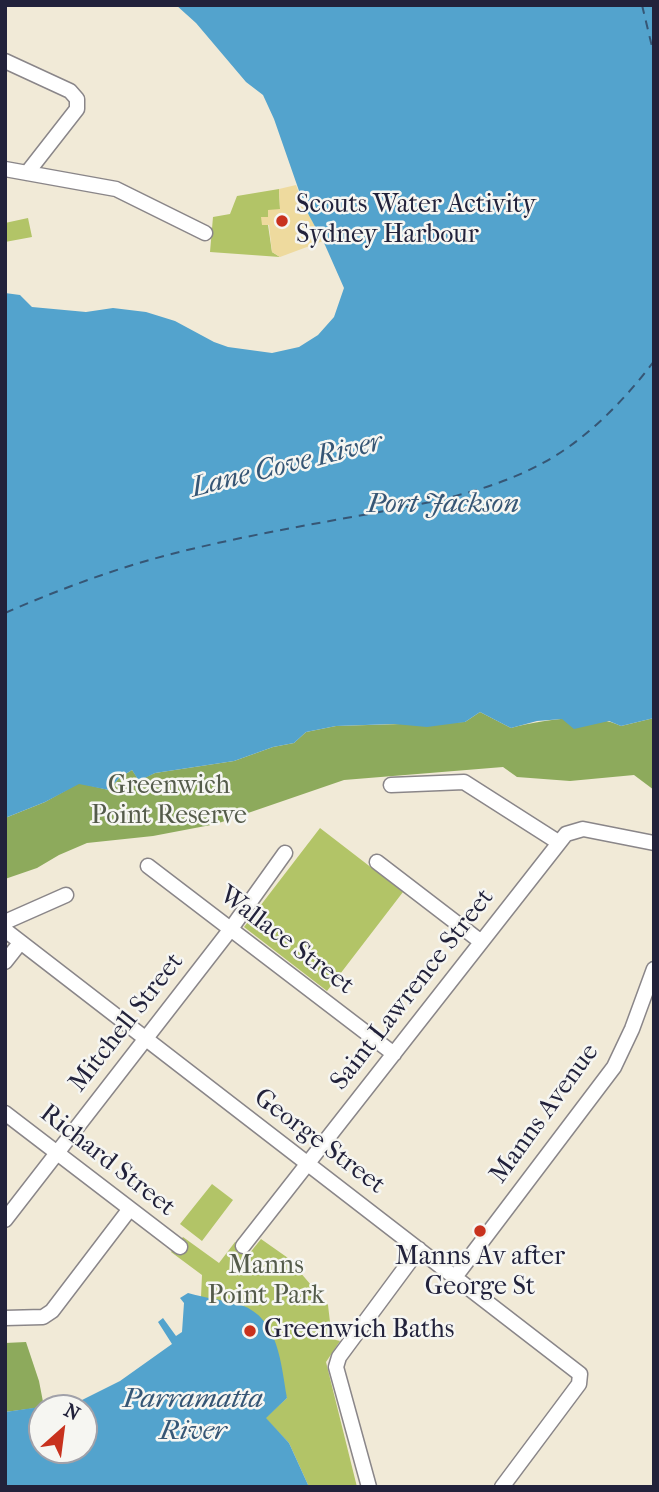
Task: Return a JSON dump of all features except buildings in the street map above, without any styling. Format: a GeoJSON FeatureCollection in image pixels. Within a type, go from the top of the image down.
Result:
{"type":"FeatureCollection","features":[{"type":"Feature","properties":{"kind":"street"},"geometry":{"type":"LineString","coordinates":[[5,61],[70,91],[77,99],[77,109],[27,173]]}},
{"type":"Feature","properties":{"kind":"street"},"geometry":{"type":"LineString","coordinates":[[5,169],[116,189],[205,233]]}},
{"type":"Feature","properties":{"kind":"street"},"geometry":{"type":"LineString","coordinates":[[391,785],[464,782],[558,842],[566,834],[583,829],[654,843]]}},
{"type":"Feature","properties":{"kind":"street","name":"Saint Lawrence Street"},"geometry":{"type":"LineString","coordinates":[[243,1246],[558,842]]}},
{"type":"Feature","properties":{"kind":"street","name":"Mitchell Street"},"geometry":{"type":"LineString","coordinates":[[5,1220],[230,930],[285,853]]}},
{"type":"Feature","properties":{"kind":"street"},"geometry":{"type":"LineString","coordinates":[[377,862],[480,942]]}},
{"type":"Feature","properties":{"kind":"street","name":"Wallace Street"},"geometry":{"type":"LineString","coordinates":[[148,866],[394,1054]]}},
{"type":"Feature","properties":{"kind":"street"},"geometry":{"type":"LineString","coordinates":[[5,922],[66,895]]}},
{"type":"Feature","properties":{"kind":"street","name":"George Street"},"geometry":{"type":"LineString","coordinates":[[5,930],[576,1369],[580,1374],[579,1384],[502,1487]]}},
{"type":"Feature","properties":{"kind":"street"},"geometry":{"type":"LineString","coordinates":[[5,962],[20,943]]}},
{"type":"Feature","properties":{"kind":"street","name":"Manns Avenue"},"geometry":{"type":"LineString","coordinates":[[455,1277],[614,1067],[632,1029],[654,969]]}},
{"type":"Feature","properties":{"kind":"street","name":"Richard Street"},"geometry":{"type":"LineString","coordinates":[[5,1113],[180,1247]]}},
{"type":"Feature","properties":{"kind":"street"},"geometry":{"type":"LineString","coordinates":[[5,1318],[43,1317],[52,1311],[129,1210]]}},
{"type":"Feature","properties":{"kind":"street"},"geometry":{"type":"LineString","coordinates":[[369,1487],[336,1367],[339,1357],[419,1249]]}},
{"type":"Feature","properties":{"kind":"green space"},"geometry":{"type":"Polygon","coordinates":[[[279,189],[280,209],[268,217],[262,217],[268,225],[272,252],[280,257],[210,252],[213,217],[230,214],[237,196],[279,189]]]}},
{"type":"Feature","properties":{"kind":"green space"},"geometry":{"type":"Polygon","coordinates":[[[28,218],[32,237],[5,242],[5,223],[28,218]]]}},
{"type":"Feature","properties":{"kind":"green space","name":"Greenwich Point Reserve"},"geometry":{"type":"Polygon","coordinates":[[[480,712],[511,728],[537,722],[581,718],[621,726],[654,718],[654,790],[634,775],[570,781],[517,777],[503,767],[344,780],[216,824],[153,836],[87,843],[37,868],[5,879],[5,818],[45,802],[79,783],[109,790],[119,778],[132,770],[139,780],[155,773],[234,761],[273,747],[294,743],[306,732],[336,726],[465,722],[480,712]]]}},
{"type":"Feature","properties":{"kind":"green space"},"geometry":{"type":"Polygon","coordinates":[[[320,828],[403,892],[327,991],[244,927],[320,828]]]}},
{"type":"Feature","properties":{"kind":"green space"},"geometry":{"type":"Polygon","coordinates":[[[212,1184],[233,1200],[202,1241],[180,1224],[212,1184]]]}},
{"type":"Feature","properties":{"kind":"green space","name":"Manns Point Park"},"geometry":{"type":"Polygon","coordinates":[[[183,1237],[219,1263],[235,1242],[249,1254],[261,1239],[288,1258],[328,1305],[332,1339],[340,1341],[326,1362],[357,1487],[309,1487],[289,1443],[265,1418],[287,1398],[243,1306],[201,1297],[202,1275],[171,1252],[183,1237]]]}},
{"type":"Feature","properties":{"kind":"green space"},"geometry":{"type":"Polygon","coordinates":[[[26,1342],[42,1394],[28,1394],[28,1409],[5,1412],[5,1343],[26,1342]]]}},
{"type":"Feature","properties":{"kind":"sand"},"geometry":{"type":"Polygon","coordinates":[[[296,185],[323,241],[280,257],[272,252],[269,225],[262,225],[261,217],[268,217],[268,210],[280,209],[279,189],[296,185]]]}},
{"type":"Feature","properties":{"kind":"water","name":"Port Jackson"},"geometry":{"type":"Polygon","coordinates":[[[176,5],[654,5],[654,718],[621,726],[609,721],[574,729],[562,719],[537,721],[511,728],[480,712],[465,722],[427,727],[394,724],[336,726],[306,732],[294,743],[273,747],[234,761],[155,773],[139,781],[132,770],[119,778],[109,790],[79,784],[45,802],[5,818],[5,293],[20,295],[32,307],[86,312],[113,308],[146,312],[175,321],[228,347],[272,353],[299,347],[318,335],[334,317],[344,288],[305,208],[263,95],[246,82],[196,23],[176,5]]]}},
{"type":"Feature","properties":{"kind":"water","name":"Parramatta River"},"geometry":{"type":"Polygon","coordinates":[[[188,1293],[241,1305],[254,1311],[271,1331],[280,1358],[287,1398],[266,1418],[289,1443],[309,1487],[5,1487],[5,1412],[28,1409],[28,1464],[98,1464],[98,1394],[94,1394],[120,1381],[172,1344],[158,1322],[163,1318],[176,1336],[182,1332],[184,1303],[180,1298],[188,1293]]]}},
{"type":"Feature","properties":{"kind":"ferry route"},"geometry":{"type":"LineString","coordinates":[[642,5],[654,55]]}},
{"type":"Feature","properties":{"kind":"ferry route"},"geometry":{"type":"LineString","coordinates":[[5,613],[99,576],[171,554],[258,534],[431,502],[499,483],[541,464],[573,444],[617,405],[654,361]]}},
{"type":"Feature","properties":{"kind":"place","name":"Scouts Water Activity Sydney Harbour"},"geometry":{"type":"Point","coordinates":[282,221]}},
{"type":"Feature","properties":{"kind":"place","name":"Manns Av after George St"},"geometry":{"type":"Point","coordinates":[480,1231]}},
{"type":"Feature","properties":{"kind":"place","name":"Greenwich Baths"},"geometry":{"type":"Point","coordinates":[250,1331]}},
{"type":"Feature","properties":{"kind":"water label","name":"Lane Cove River"},"geometry":{"type":"Point","coordinates":[287,466]}}]}
